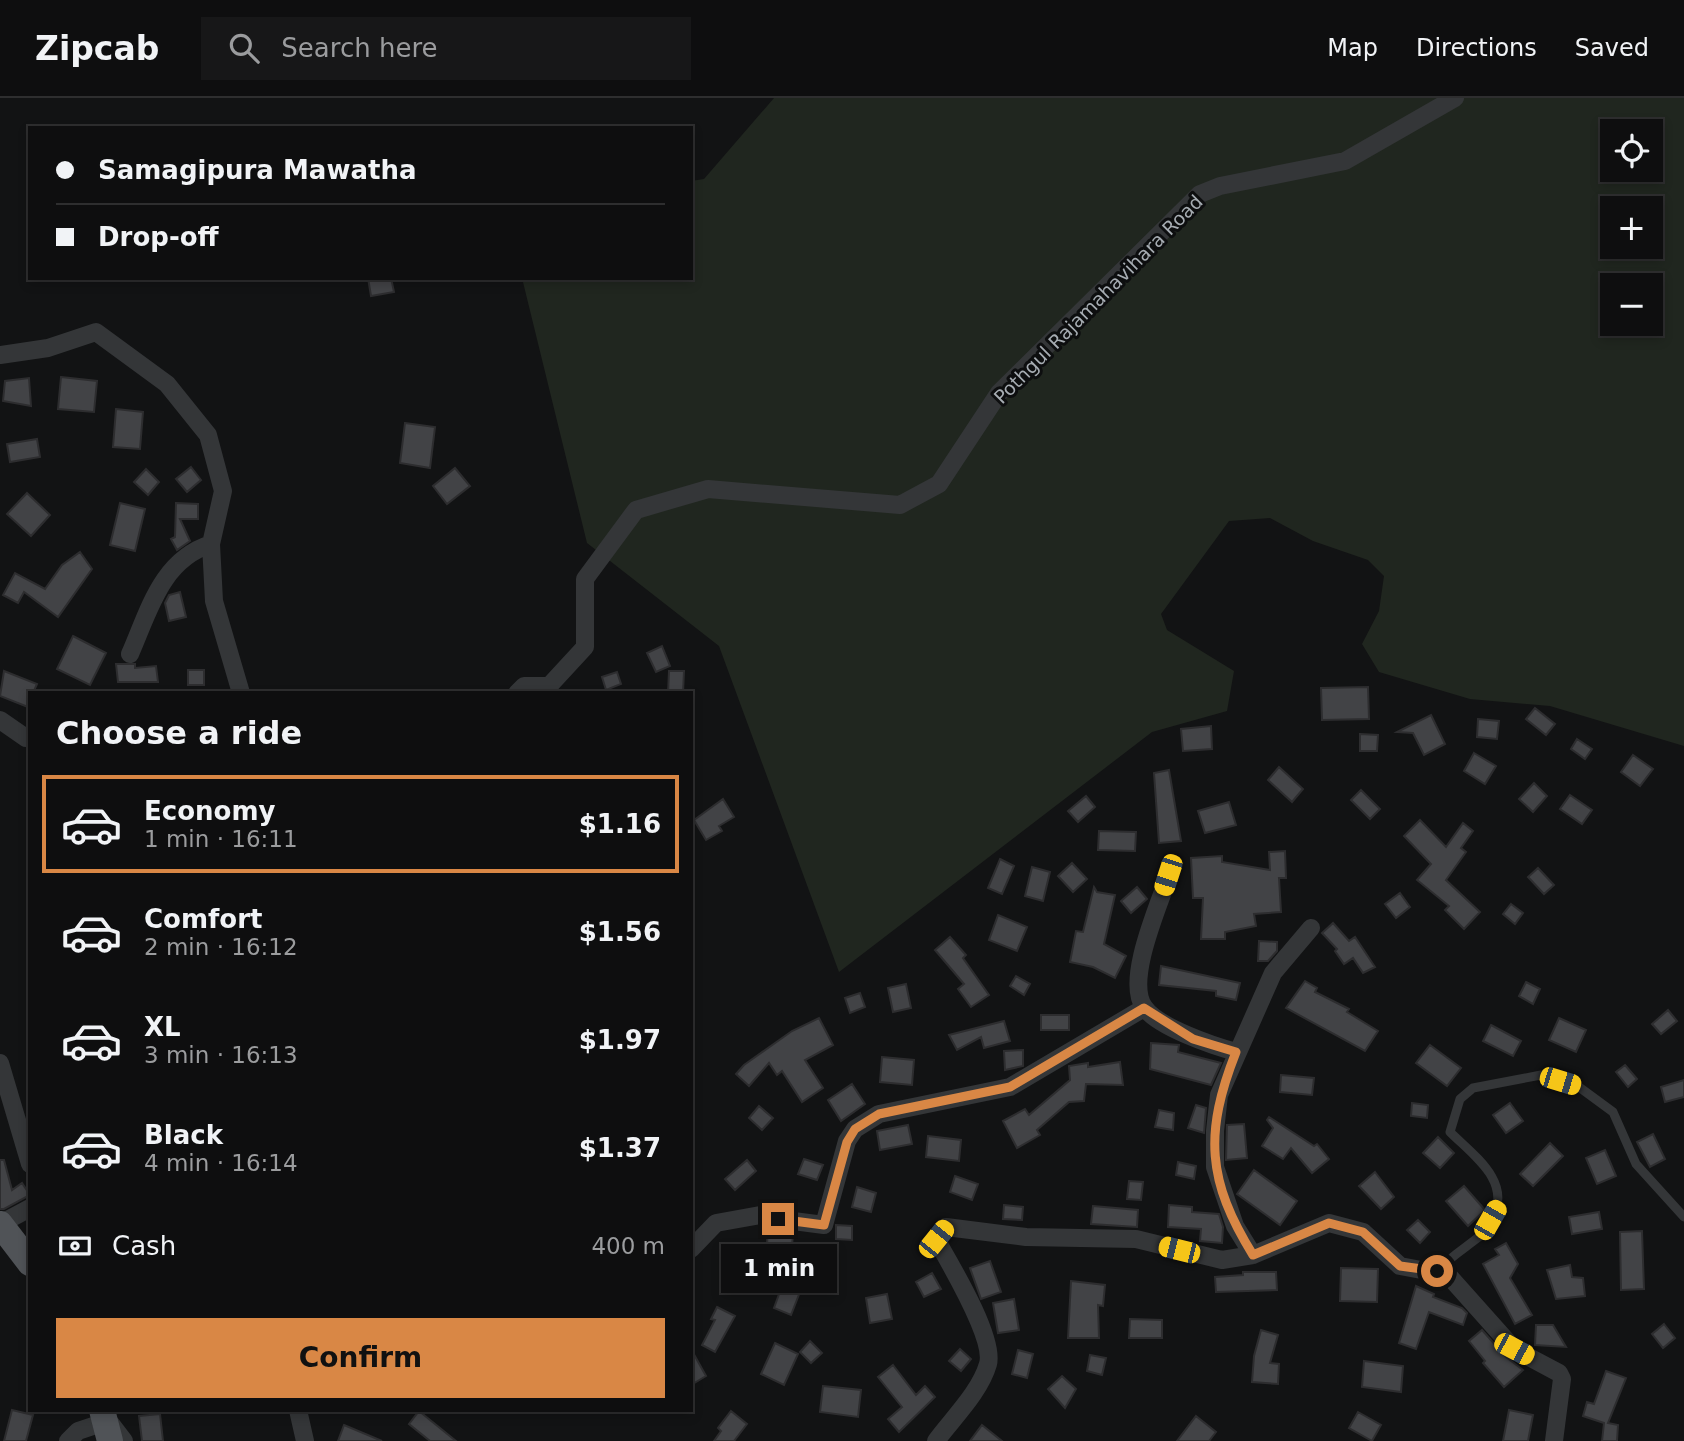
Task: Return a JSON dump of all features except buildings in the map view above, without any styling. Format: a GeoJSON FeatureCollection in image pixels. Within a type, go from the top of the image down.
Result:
{"type":"FeatureCollection","features":[{"type":"Feature","properties":{"kind":"main road"},"geometry":{"type":"LineString","coordinates":[[0,1224],[28,1260]]}},
{"type":"Feature","properties":{"kind":"street","name":"Pothgul Rajamahavihara Road"},"geometry":{"type":"LineString","coordinates":[[519,691],[524,686],[549,686],[584,647],[585,579],[636,510],[708,489],[900,505],[939,484],[999,393],[1200,194],[1220,186],[1345,161],[1455,98]]}},
{"type":"Feature","properties":{"kind":"street"},"geometry":{"type":"LineString","coordinates":[[0,355],[48,348],[96,332],[167,384],[208,435],[223,491],[211,544],[214,601],[240,691]]}},
{"type":"Feature","properties":{"kind":"street"},"geometry":{"type":"LineString","coordinates":[[130,654],[164,578],[191,550],[211,544]]}},
{"type":"Feature","properties":{"kind":"street"},"geometry":{"type":"LineString","coordinates":[[0,720],[28,738]]}},
{"type":"Feature","properties":{"kind":"street"},"geometry":{"type":"LineString","coordinates":[[1168,875],[1140,964],[1139,992],[1144,1008],[1193,1039],[1236,1052]]}},
{"type":"Feature","properties":{"kind":"street"},"geometry":{"type":"LineString","coordinates":[[1253,1255],[1235,1226],[1215,1167],[1219,1095],[1273,973],[1311,928]]}},
{"type":"Feature","properties":{"kind":"street"},"geometry":{"type":"LineString","coordinates":[[693,1247],[716,1223],[728,1220],[766,1214],[778,1219],[824,1225],[847,1142],[855,1129],[879,1114],[1010,1087],[1144,1008]]}},
{"type":"Feature","properties":{"kind":"street"},"geometry":{"type":"LineString","coordinates":[[0,1063],[28,1156]]}},
{"type":"Feature","properties":{"kind":"street"},"geometry":{"type":"LineString","coordinates":[[0,1224],[28,1209]]}},
{"type":"Feature","properties":{"kind":"street"},"geometry":{"type":"LineString","coordinates":[[936,1441],[981,1381],[989,1361],[983,1328],[936,1239],[946,1227],[1026,1237],[1136,1239],[1222,1260],[1253,1255],[1329,1223],[1363,1232],[1400,1266],[1448,1275],[1514,1349],[1559,1373],[1562,1379],[1554,1441]]}},
{"type":"Feature","properties":{"kind":"street"},"geometry":{"type":"LineString","coordinates":[[298,1412],[305,1441]]}},
{"type":"Feature","properties":{"kind":"street"},"geometry":{"type":"LineString","coordinates":[[68,1441],[78,1431],[106,1424],[111,1424],[124,1441]]}},
{"type":"Feature","properties":{"kind":"lane"},"geometry":{"type":"LineString","coordinates":[[1437,1271],[1453,1254],[1482,1234],[1499,1206],[1497,1186],[1490,1172],[1450,1132],[1460,1099],[1473,1088],[1541,1075],[1579,1087],[1613,1112],[1636,1164],[1684,1217]]}},
{"type":"Feature","properties":{"kind":"shaded area"},"geometry":{"type":"Polygon","coordinates":[[[774,98],[1684,98],[1684,746],[1550,706],[1470,699],[1379,672],[1362,644],[1379,611],[1384,576],[1368,560],[1313,541],[1270,518],[1229,521],[1161,614],[1167,630],[1234,671],[1227,711],[1152,732],[839,972],[719,646],[587,543],[522,280],[693,280],[693,181],[704,179],[774,98]]]}},
{"type":"Feature","properties":{"kind":"route"},"geometry":{"type":"LineString","coordinates":[[778,1219],[824,1225],[847,1142],[855,1129],[879,1114],[1010,1087],[1144,1008],[1193,1039],[1236,1052],[1219,1095],[1215,1167],[1235,1226],[1253,1255],[1329,1223],[1363,1232],[1400,1266],[1437,1271]]}}]}
